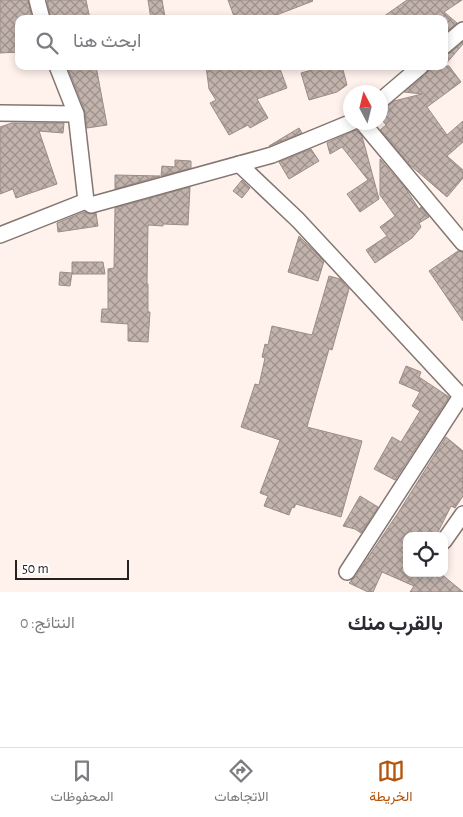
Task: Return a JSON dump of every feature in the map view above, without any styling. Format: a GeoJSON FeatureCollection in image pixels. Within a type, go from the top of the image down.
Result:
{"type":"FeatureCollection","features":[{"type":"Feature","properties":{"kind":"street"},"geometry":{"type":"LineString","coordinates":[[37,0],[41,15]]}},
{"type":"Feature","properties":{"kind":"street"},"geometry":{"type":"LineString","coordinates":[[448,43],[463,30]]}},
{"type":"Feature","properties":{"kind":"street"},"geometry":{"type":"LineString","coordinates":[[58,70],[76,114],[86,201],[91,205],[272,155],[343,126]]}},
{"type":"Feature","properties":{"kind":"street"},"geometry":{"type":"LineString","coordinates":[[388,94],[416,70]]}},
{"type":"Feature","properties":{"kind":"street"},"geometry":{"type":"LineString","coordinates":[[0,113],[76,114]]}},
{"type":"Feature","properties":{"kind":"street"},"geometry":{"type":"LineString","coordinates":[[369,130],[463,243]]}},
{"type":"Feature","properties":{"kind":"street"},"geometry":{"type":"LineString","coordinates":[[239,164],[298,220],[462,397],[348,572]]}},
{"type":"Feature","properties":{"kind":"street"},"geometry":{"type":"LineString","coordinates":[[0,235],[86,201]]}},
{"type":"Feature","properties":{"kind":"street"},"geometry":{"type":"LineString","coordinates":[[448,535],[463,514]]}},
{"type":"Feature","properties":{"kind":"building"},"geometry":{"type":"Polygon","coordinates":[[[0,0],[28,0],[31,15],[15,15],[15,52],[0,53],[0,0]]]}},
{"type":"Feature","properties":{"kind":"building"},"geometry":{"type":"Polygon","coordinates":[[[47,0],[86,0],[89,15],[50,15],[47,0]]]}},
{"type":"Feature","properties":{"kind":"building"},"geometry":{"type":"Polygon","coordinates":[[[148,0],[162,0],[165,15],[150,15],[148,0]]]}},
{"type":"Feature","properties":{"kind":"building"},"geometry":{"type":"Polygon","coordinates":[[[228,0],[313,1],[276,15],[234,15],[228,0]]]}},
{"type":"Feature","properties":{"kind":"building"},"geometry":{"type":"Polygon","coordinates":[[[407,0],[462,0],[444,12],[448,15],[386,15],[407,0]]]}},
{"type":"Feature","properties":{"kind":"building"},"geometry":{"type":"Polygon","coordinates":[[[448,15],[457,23],[448,31],[448,15]]]}},
{"type":"Feature","properties":{"kind":"building"},"geometry":{"type":"Polygon","coordinates":[[[463,42],[448,61],[448,54],[463,42]]]}},
{"type":"Feature","properties":{"kind":"building"},"geometry":{"type":"Polygon","coordinates":[[[448,66],[461,82],[427,107],[447,135],[463,121],[463,142],[447,156],[463,170],[463,178],[447,197],[410,165],[380,130],[388,130],[388,106],[394,101],[422,94],[404,92],[428,70],[448,70],[448,66]]]}},
{"type":"Feature","properties":{"kind":"building"},"geometry":{"type":"Polygon","coordinates":[[[69,70],[97,70],[107,125],[87,128],[85,111],[69,70]]]}},
{"type":"Feature","properties":{"kind":"building"},"geometry":{"type":"Polygon","coordinates":[[[207,70],[280,70],[287,88],[257,99],[268,118],[250,128],[248,125],[229,135],[210,103],[216,100],[209,89],[207,70]]]}},
{"type":"Feature","properties":{"kind":"building"},"geometry":{"type":"Polygon","coordinates":[[[312,70],[343,70],[347,85],[343,85],[343,88],[337,92],[309,100],[301,73],[312,70]]]}},
{"type":"Feature","properties":{"kind":"building"},"geometry":{"type":"Polygon","coordinates":[[[12,123],[64,123],[63,133],[39,131],[57,184],[16,198],[13,189],[0,194],[0,127],[12,123]]]}},
{"type":"Feature","properties":{"kind":"building"},"geometry":{"type":"Polygon","coordinates":[[[299,128],[302,133],[269,146],[299,128]]]}},
{"type":"Feature","properties":{"kind":"building"},"geometry":{"type":"Polygon","coordinates":[[[356,130],[362,136],[379,199],[360,212],[347,194],[368,180],[342,147],[330,154],[327,143],[356,130]]]}},
{"type":"Feature","properties":{"kind":"building"},"geometry":{"type":"Polygon","coordinates":[[[311,149],[319,161],[289,179],[279,162],[311,149]]]}},
{"type":"Feature","properties":{"kind":"building"},"geometry":{"type":"Polygon","coordinates":[[[380,159],[406,189],[419,209],[421,207],[429,217],[419,223],[421,227],[412,238],[375,263],[366,250],[387,236],[380,227],[395,216],[380,195],[380,159]]]}},
{"type":"Feature","properties":{"kind":"building"},"geometry":{"type":"Polygon","coordinates":[[[175,160],[191,161],[191,168],[161,176],[162,166],[175,167],[175,160]]]}},
{"type":"Feature","properties":{"kind":"building"},"geometry":{"type":"Polygon","coordinates":[[[115,175],[160,176],[115,189],[115,175]]]}},
{"type":"Feature","properties":{"kind":"building"},"geometry":{"type":"Polygon","coordinates":[[[242,180],[250,188],[242,198],[233,191],[242,180]]]}},
{"type":"Feature","properties":{"kind":"building"},"geometry":{"type":"Polygon","coordinates":[[[190,187],[188,225],[148,225],[147,284],[148,312],[150,312],[148,342],[128,341],[128,324],[101,322],[102,309],[108,309],[108,269],[114,268],[115,208],[190,187]]]}},
{"type":"Feature","properties":{"kind":"building"},"geometry":{"type":"Polygon","coordinates":[[[84,212],[96,213],[98,226],[58,232],[57,223],[84,212]]]}},
{"type":"Feature","properties":{"kind":"building"},"geometry":{"type":"Polygon","coordinates":[[[299,236],[324,261],[318,281],[288,272],[299,236]]]}},
{"type":"Feature","properties":{"kind":"building"},"geometry":{"type":"Polygon","coordinates":[[[458,251],[463,252],[463,321],[429,271],[458,251]]]}},
{"type":"Feature","properties":{"kind":"building"},"geometry":{"type":"Polygon","coordinates":[[[72,262],[103,262],[105,274],[72,274],[72,262]]]}},
{"type":"Feature","properties":{"kind":"building"},"geometry":{"type":"Polygon","coordinates":[[[60,272],[72,273],[70,286],[59,285],[60,272]]]}},
{"type":"Feature","properties":{"kind":"building"},"geometry":{"type":"Polygon","coordinates":[[[329,276],[340,279],[349,289],[332,350],[329,349],[307,427],[362,441],[341,517],[296,504],[294,508],[292,507],[289,515],[264,506],[268,496],[260,493],[280,440],[241,427],[255,384],[259,385],[265,358],[262,357],[265,344],[268,345],[272,326],[312,335],[329,276]]]}},
{"type":"Feature","properties":{"kind":"building"},"geometry":{"type":"Polygon","coordinates":[[[406,366],[421,372],[419,377],[449,397],[395,480],[374,469],[392,437],[401,442],[420,411],[412,406],[420,392],[399,383],[406,366]]]}},
{"type":"Feature","properties":{"kind":"building"},"geometry":{"type":"Polygon","coordinates":[[[446,437],[463,451],[463,496],[455,508],[451,506],[438,532],[403,532],[403,577],[445,577],[463,592],[410,592],[414,586],[382,572],[373,592],[368,592],[349,583],[398,513],[446,437]]]}},
{"type":"Feature","properties":{"kind":"building"},"geometry":{"type":"Polygon","coordinates":[[[360,496],[378,507],[361,533],[355,529],[343,526],[360,496]]]}}]}
